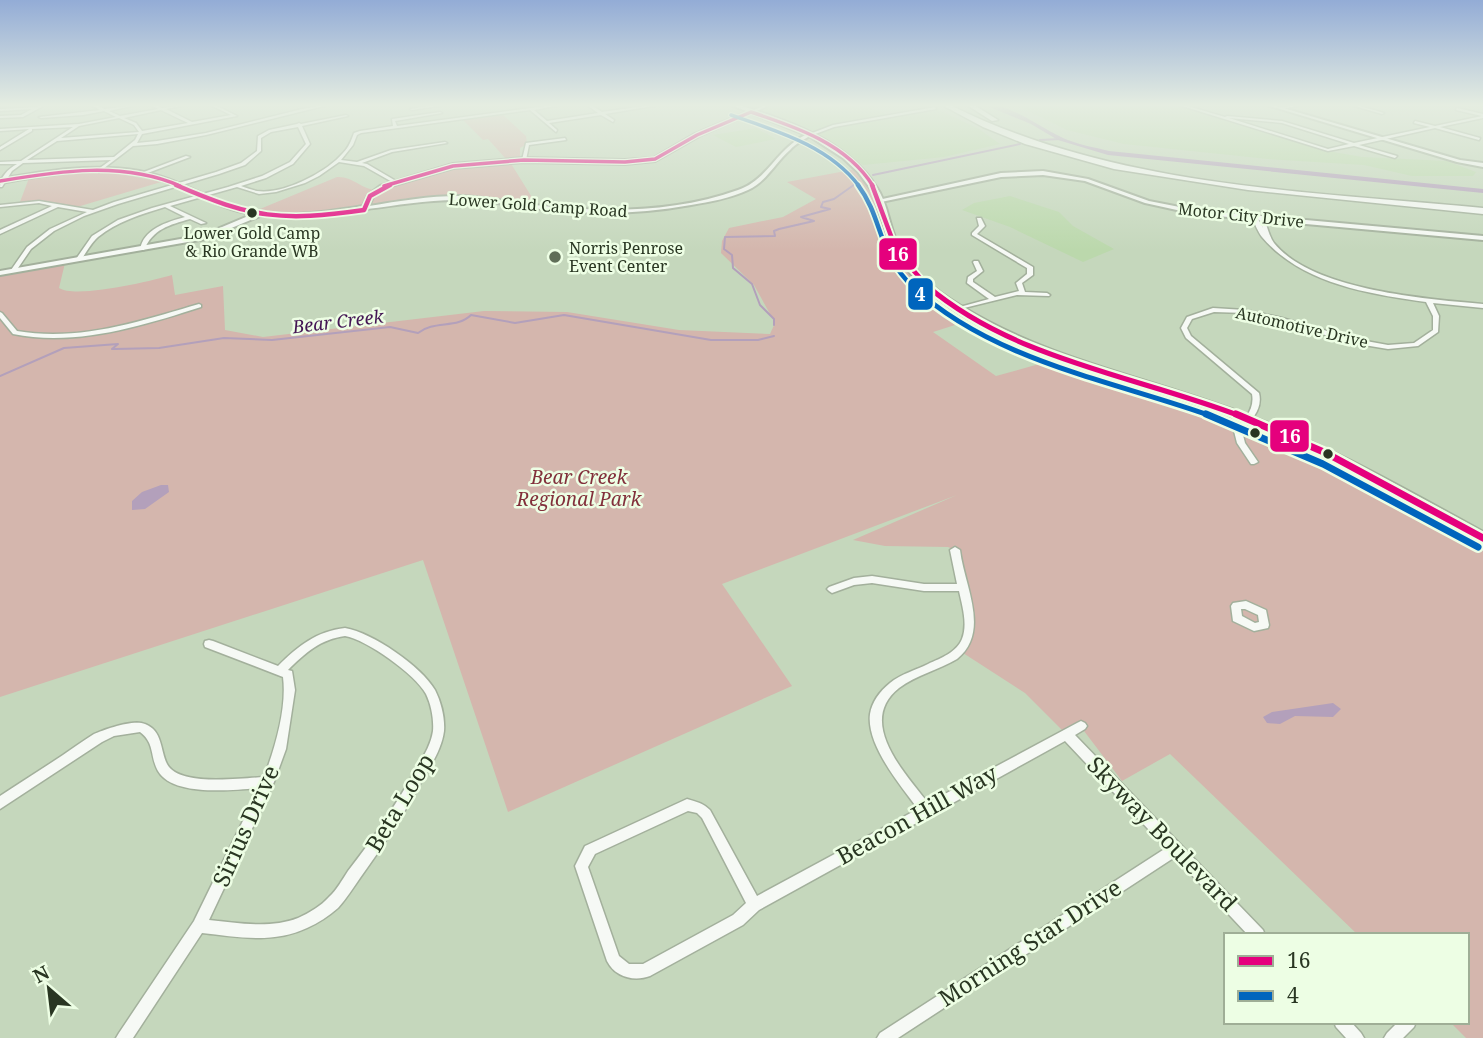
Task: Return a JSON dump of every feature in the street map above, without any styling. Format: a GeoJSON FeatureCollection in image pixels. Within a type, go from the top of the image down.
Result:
{"type":"FeatureCollection","features":[{"type":"Feature","properties":{"kind":"highway"},"geometry":{"type":"LineString","coordinates":[[1065,153],[1137,172],[1215,184],[1483,209]]}},
{"type":"Feature","properties":{"kind":"highway"},"geometry":{"type":"LineString","coordinates":[[1079,153],[1105,161],[1187,176],[1483,209]]}},
{"type":"Feature","properties":{"kind":"main road"},"geometry":{"type":"LineString","coordinates":[[835,153],[860,171],[874,187],[881,200],[890,236],[904,263],[926,285],[958,309],[1051,354],[1247,419],[1353,467],[1483,538]]}},
{"type":"Feature","properties":{"kind":"street"},"geometry":{"type":"LineString","coordinates":[[1,183],[6,173],[35,153]]}},
{"type":"Feature","properties":{"kind":"street"},"geometry":{"type":"LineString","coordinates":[[99,170],[122,153]]}},
{"type":"Feature","properties":{"kind":"street"},"geometry":{"type":"LineString","coordinates":[[14,270],[24,254],[39,240],[93,212],[243,164],[257,153]]}},
{"type":"Feature","properties":{"kind":"street"},"geometry":{"type":"LineString","coordinates":[[79,259],[88,244],[104,230],[166,206],[274,171],[302,153]]}},
{"type":"Feature","properties":{"kind":"street"},"geometry":{"type":"LineString","coordinates":[[236,185],[265,194],[299,183],[338,161],[345,153]]}},
{"type":"Feature","properties":{"kind":"street"},"geometry":{"type":"LineString","coordinates":[[359,163],[384,153]]}},
{"type":"Feature","properties":{"kind":"street"},"geometry":{"type":"LineString","coordinates":[[524,160],[525,153]]}},
{"type":"Feature","properties":{"kind":"street"},"geometry":{"type":"LineString","coordinates":[[364,210],[373,193],[394,182],[453,166],[524,160],[625,162],[655,159],[665,153]]}},
{"type":"Feature","properties":{"kind":"street","name":"Lower Gold Camp Road"},"geometry":{"type":"LineString","coordinates":[[1,183],[99,170],[142,173],[233,209],[260,214],[306,216],[457,198],[587,211],[651,209],[748,189],[766,175],[782,153]]}},
{"type":"Feature","properties":{"kind":"street"},"geometry":{"type":"LineString","coordinates":[[1384,153],[1395,157]]}},
{"type":"Feature","properties":{"kind":"street"},"geometry":{"type":"LineString","coordinates":[[1441,153],[1480,164]]}},
{"type":"Feature","properties":{"kind":"street"},"geometry":{"type":"LineString","coordinates":[[142,173],[188,157]]}},
{"type":"Feature","properties":{"kind":"street"},"geometry":{"type":"LineString","coordinates":[[0,163],[116,158]]}},
{"type":"Feature","properties":{"kind":"street"},"geometry":{"type":"LineString","coordinates":[[338,161],[359,163],[394,182]]}},
{"type":"Feature","properties":{"kind":"street","name":"Motor City Drive"},"geometry":{"type":"LineString","coordinates":[[881,200],[1007,174],[1043,173],[1086,180],[1171,208],[1258,219],[1483,238]]}},
{"type":"Feature","properties":{"kind":"street"},"geometry":{"type":"LineString","coordinates":[[0,206],[33,202],[93,212]]}},
{"type":"Feature","properties":{"kind":"street"},"geometry":{"type":"LineString","coordinates":[[0,232],[58,205]]}},
{"type":"Feature","properties":{"kind":"street"},"geometry":{"type":"LineString","coordinates":[[166,206],[203,223]]}},
{"type":"Feature","properties":{"kind":"street"},"geometry":{"type":"LineString","coordinates":[[0,273],[214,235],[260,214]]}},
{"type":"Feature","properties":{"kind":"street"},"geometry":{"type":"LineString","coordinates":[[142,249],[152,233],[190,217]]}},
{"type":"Feature","properties":{"kind":"street"},"geometry":{"type":"LineString","coordinates":[[979,219],[982,226],[974,234],[1030,267],[1030,275],[1018,283],[1022,292]]}},
{"type":"Feature","properties":{"kind":"street"},"geometry":{"type":"LineString","coordinates":[[1258,219],[1264,236],[1281,255],[1304,267],[1369,291],[1429,302],[1483,306]]}},
{"type":"Feature","properties":{"kind":"street"},"geometry":{"type":"LineString","coordinates":[[976,262],[980,271],[970,278],[970,283],[994,299]]}},
{"type":"Feature","properties":{"kind":"street"},"geometry":{"type":"LineString","coordinates":[[958,309],[1022,292],[1047,295]]}},
{"type":"Feature","properties":{"kind":"street","name":"Automotive Drive"},"geometry":{"type":"LineString","coordinates":[[1247,419],[1257,405],[1255,393],[1188,337],[1184,328],[1192,316],[1222,309],[1249,312],[1352,341],[1396,345],[1417,343],[1434,334],[1436,316],[1429,302]]}},
{"type":"Feature","properties":{"kind":"street"},"geometry":{"type":"LineString","coordinates":[[0,314],[15,334],[62,335],[151,321],[199,306]]}},
{"type":"Feature","properties":{"kind":"street"},"geometry":{"type":"LineString","coordinates":[[1247,419],[1238,431],[1238,438],[1254,462]]}},
{"type":"Feature","properties":{"kind":"street"},"geometry":{"type":"LineString","coordinates":[[925,809],[884,752],[875,725],[876,713],[887,692],[895,685],[952,658],[966,643],[969,625],[955,550]]}},
{"type":"Feature","properties":{"kind":"street"},"geometry":{"type":"LineString","coordinates":[[832,589],[855,580],[877,578],[922,587],[962,587]]}},
{"type":"Feature","properties":{"kind":"street","name":"Beta Loop"},"geometry":{"type":"LineString","coordinates":[[200,926],[271,933],[296,927],[324,911],[365,861],[399,811],[436,742],[438,721],[430,692],[420,680],[363,635],[344,632],[324,636],[304,647],[282,669]]}},
{"type":"Feature","properties":{"kind":"street"},"geometry":{"type":"LineString","coordinates":[[209,645],[282,669]]}},
{"type":"Feature","properties":{"kind":"street","name":"Sirius Drive"},"geometry":{"type":"LineString","coordinates":[[124,1038],[200,926],[268,782],[280,749],[290,690],[288,674],[282,669]]}},
{"type":"Feature","properties":{"kind":"street","name":"Beacon Hill Way"},"geometry":{"type":"LineString","coordinates":[[754,905],[706,814],[694,806],[679,807],[598,845],[590,850],[581,866],[614,961],[633,973],[645,971],[738,920],[754,905],[925,809],[1081,726]]}},
{"type":"Feature","properties":{"kind":"street"},"geometry":{"type":"LineString","coordinates":[[0,803],[98,738],[113,731],[141,727],[155,737],[163,769],[177,781],[268,782]]}},
{"type":"Feature","properties":{"kind":"street","name":"Skyway Boulevard"},"geometry":{"type":"LineString","coordinates":[[1066,734],[1256,933]]}},
{"type":"Feature","properties":{"kind":"street","name":"Morning Star Drive"},"geometry":{"type":"LineString","coordinates":[[885,1038],[1176,849]]}},
{"type":"Feature","properties":{"kind":"street"},"geometry":{"type":"LineString","coordinates":[[1343,1024],[1356,1038]]}},
{"type":"Feature","properties":{"kind":"street"},"geometry":{"type":"LineString","coordinates":[[1392,1038],[1407,1024]]}},
{"type":"Feature","properties":{"kind":"shaded area"},"geometry":{"type":"Polygon","coordinates":[[[845,153],[959,153],[944,157],[863,165],[845,153]]]}},
{"type":"Feature","properties":{"kind":"shaded area"},"geometry":{"type":"Polygon","coordinates":[[[1215,153],[1342,153],[1447,161],[1476,172],[1473,176],[1412,176],[1364,165],[1215,153]]]}},
{"type":"Feature","properties":{"kind":"shaded area"},"geometry":{"type":"Polygon","coordinates":[[[1010,196],[1059,212],[1073,226],[1114,249],[1083,262],[1010,227],[962,210],[974,203],[1010,196]]]}},
{"type":"Feature","properties":{"kind":"shaded area"},"geometry":{"type":"Polygon","coordinates":[[[168,485],[169,492],[145,509],[132,510],[132,501],[142,492],[168,485]]]}},
{"type":"Feature","properties":{"kind":"shaded area"},"geometry":{"type":"Polygon","coordinates":[[[1333,703],[1341,709],[1333,717],[1295,716],[1280,724],[1267,723],[1263,717],[1272,712],[1333,703]]]}},
{"type":"Feature","properties":{"kind":"green space"},"geometry":{"type":"Polygon","coordinates":[[[501,153],[520,153],[520,158],[506,159],[501,153]]]}},
{"type":"Feature","properties":{"kind":"green space"},"geometry":{"type":"Polygon","coordinates":[[[510,162],[538,207],[453,199],[322,212],[260,209],[337,177],[377,190],[453,166],[510,162]]]}},
{"type":"Feature","properties":{"kind":"green space","name":"Bear Creek Regional Park"},"geometry":{"type":"Polygon","coordinates":[[[856,169],[869,189],[885,239],[901,265],[923,286],[974,319],[933,332],[996,376],[1050,361],[1185,402],[1275,436],[1314,455],[1483,549],[1483,1038],[1466,1038],[1452,1024],[1469,1024],[1469,933],[1356,933],[1170,754],[1122,781],[1081,727],[1066,734],[1025,693],[960,651],[969,633],[955,550],[948,547],[885,546],[853,540],[957,495],[722,584],[792,686],[508,812],[423,560],[0,697],[0,275],[65,263],[59,288],[68,291],[114,288],[172,275],[175,295],[223,286],[225,330],[263,337],[484,311],[567,312],[679,330],[770,334],[775,323],[754,285],[721,253],[722,241],[729,228],[783,217],[816,199],[787,182],[856,169]]]}},
{"type":"Feature","properties":{"kind":"green space"},"geometry":{"type":"Polygon","coordinates":[[[72,173],[116,173],[161,182],[77,207],[46,202],[20,202],[29,178],[72,173]]]}},
{"type":"Feature","properties":{"kind":"waterway","name":"Bear Creek"},"geometry":{"type":"LineString","coordinates":[[873,175],[975,153]]}},
{"type":"Feature","properties":{"kind":"waterway"},"geometry":{"type":"LineString","coordinates":[[1112,153],[1483,191]]}},
{"type":"Feature","properties":{"kind":"waterway","name":"Bear Creek"},"geometry":{"type":"LineString","coordinates":[[774,325],[774,319],[760,305],[752,284],[733,268],[732,255],[724,249],[725,237],[775,236],[774,231],[779,229],[814,221],[801,217],[830,209],[821,207],[823,202],[834,199],[858,182]]}},
{"type":"Feature","properties":{"kind":"waterway","name":"Bear Creek"},"geometry":{"type":"LineString","coordinates":[[0,376],[64,348],[118,344],[112,349],[159,348],[224,338],[272,340],[390,327],[418,333],[431,327],[459,322],[471,315],[515,323],[564,315],[711,340],[758,340],[774,336]]}},
{"type":"Feature","properties":{"kind":"transit line","name":"16"},"geometry":{"type":"LineString","coordinates":[[364,210],[370,196],[382,187],[453,166],[524,160],[625,162],[655,159],[665,153]]}},
{"type":"Feature","properties":{"kind":"transit line","name":"4"},"geometry":{"type":"LineString","coordinates":[[824,153],[853,178],[868,199],[880,239],[901,275],[932,303],[955,319],[987,337],[1054,365],[1193,410],[1259,435],[1354,480],[1478,547]]}},
{"type":"Feature","properties":{"kind":"transit line","name":"16"},"geometry":{"type":"LineString","coordinates":[[842,153],[867,177],[877,193],[889,234],[902,260],[930,289],[971,316],[1041,350],[1227,411],[1293,438],[1358,469],[1483,538]]}},
{"type":"Feature","properties":{"kind":"transit line","name":"16"},"geometry":{"type":"LineString","coordinates":[[0,181],[72,172],[125,172],[163,180],[222,205],[257,214],[292,217],[364,210]]}},
{"type":"Feature","properties":{"kind":"place","name":"Lower Gold Camp & Rio Grande WB"},"geometry":{"type":"Point","coordinates":[252,213]}},
{"type":"Feature","properties":{"kind":"place","name":"Norris Penrose Event Center"},"geometry":{"type":"Point","coordinates":[555,257]}}]}
